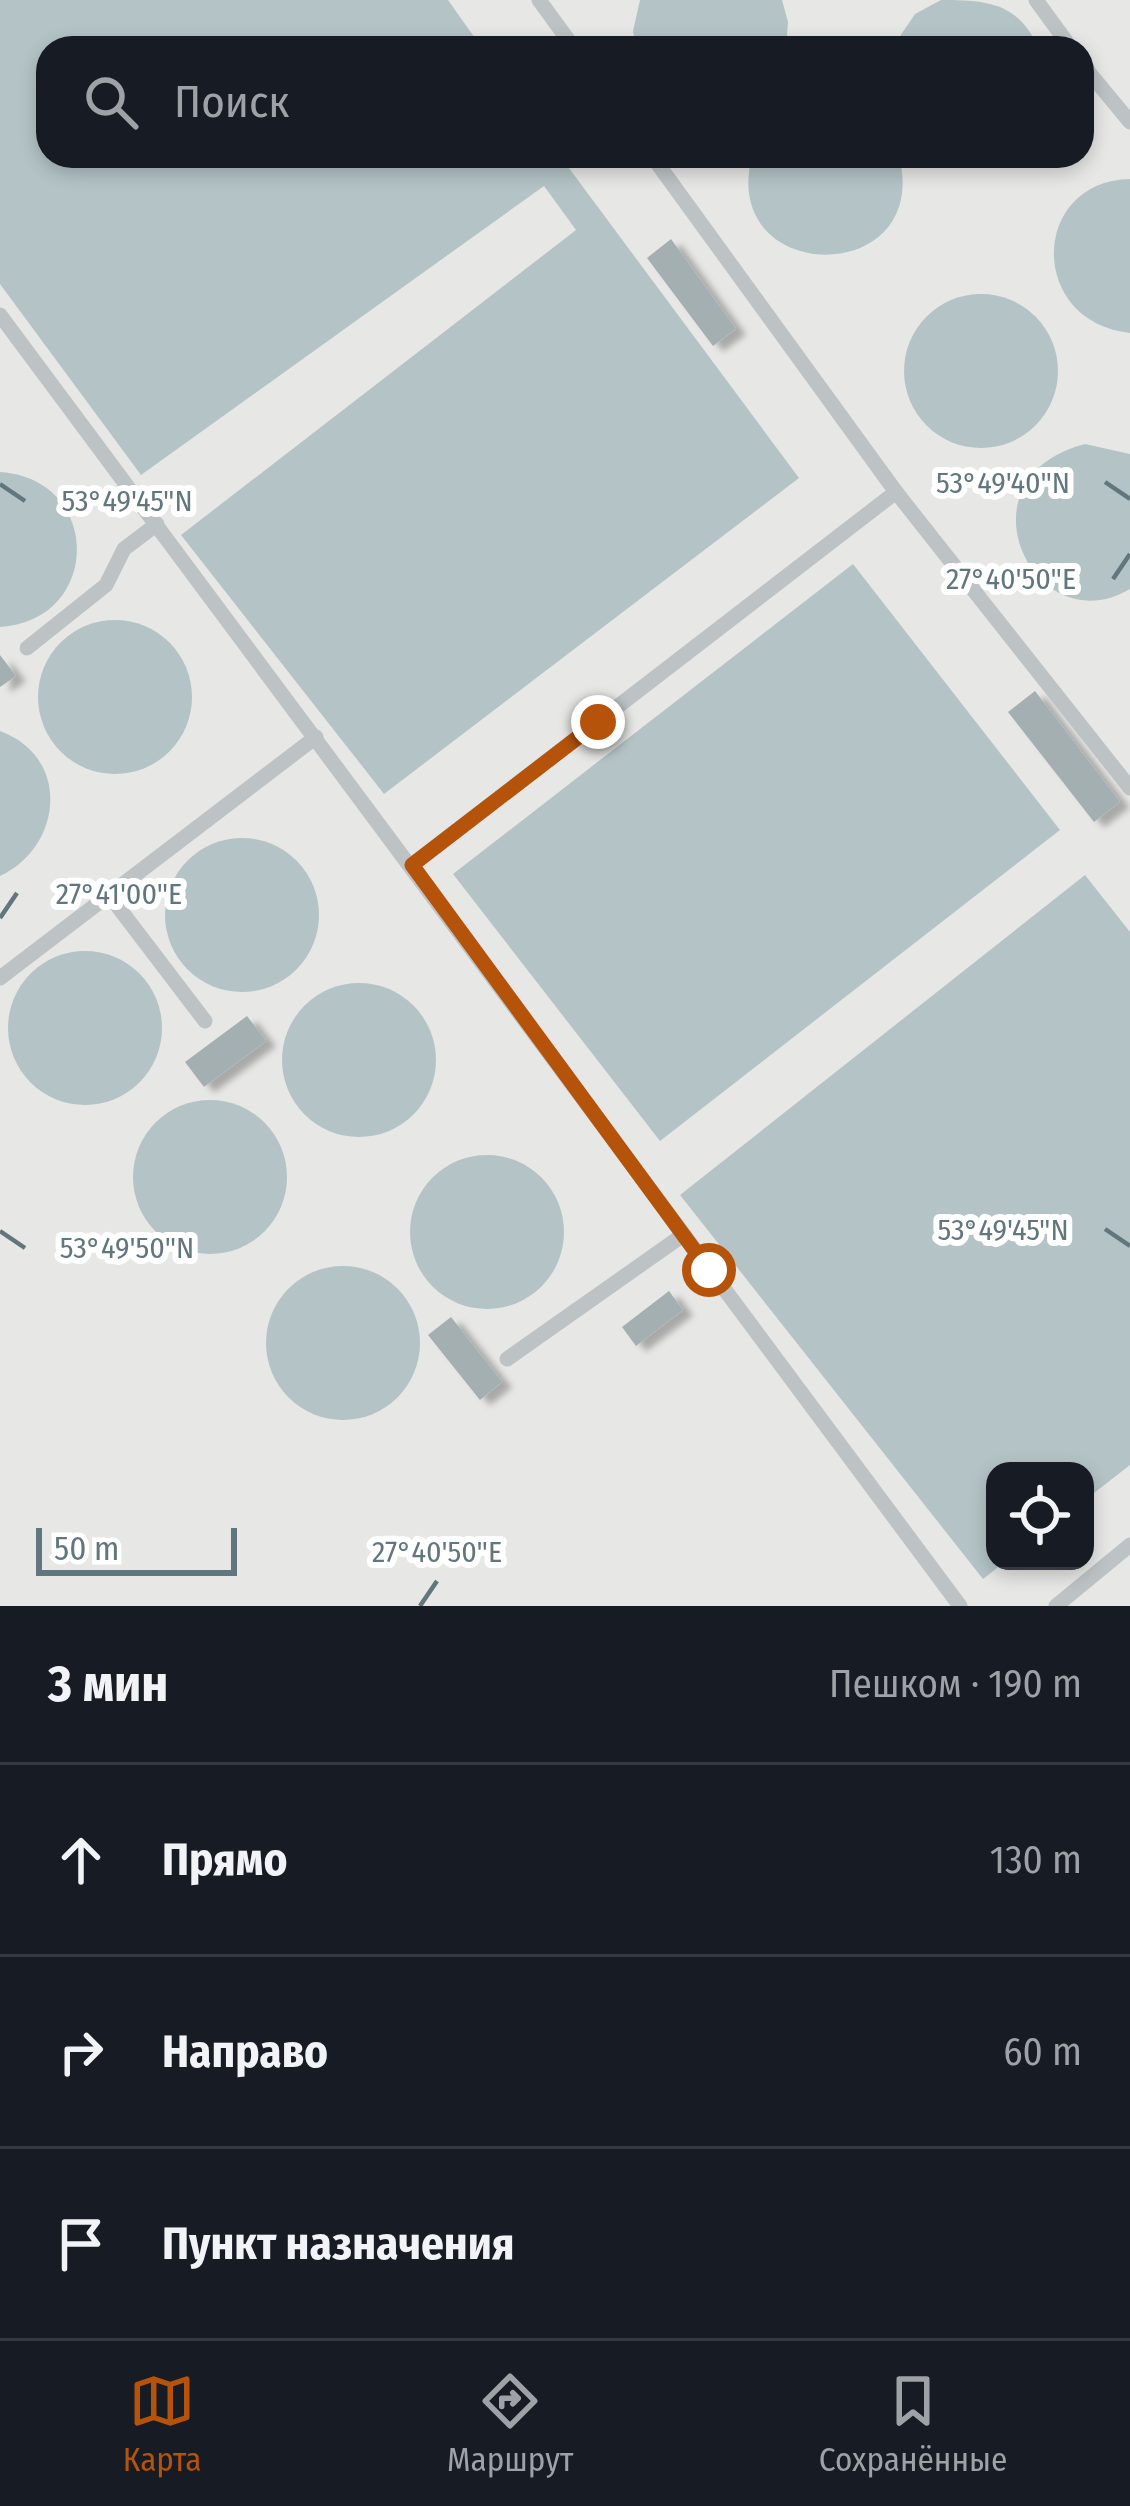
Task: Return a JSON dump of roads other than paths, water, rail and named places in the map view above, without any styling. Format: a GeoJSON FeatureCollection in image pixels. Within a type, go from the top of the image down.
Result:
{"type":"FeatureCollection","features":[{"type":"Feature","properties":{"kind":"lane"},"geometry":{"type":"LineString","coordinates":[[539,0],[565,36]]}},
{"type":"Feature","properties":{"kind":"lane"},"geometry":{"type":"LineString","coordinates":[[1036,0],[1062,36]]}},
{"type":"Feature","properties":{"kind":"lane"},"geometry":{"type":"LineString","coordinates":[[1094,78],[1130,122]]}},
{"type":"Feature","properties":{"kind":"lane"},"geometry":{"type":"LineString","coordinates":[[661,168],[896,492],[1130,788]]}},
{"type":"Feature","properties":{"kind":"lane"},"geometry":{"type":"LineString","coordinates":[[0,314],[960,1606]]}},
{"type":"Feature","properties":{"kind":"lane"},"geometry":{"type":"LineString","coordinates":[[412,865],[896,492]]}},
{"type":"Feature","properties":{"kind":"lane"},"geometry":{"type":"LineString","coordinates":[[28,648],[106,585],[124,549],[157,524]]}},
{"type":"Feature","properties":{"kind":"lane"},"geometry":{"type":"LineString","coordinates":[[0,978],[316,737]]}},
{"type":"Feature","properties":{"kind":"lane"},"geometry":{"type":"LineString","coordinates":[[109,895],[205,1021]]}},
{"type":"Feature","properties":{"kind":"lane"},"geometry":{"type":"LineString","coordinates":[[508,1359],[683,1234]]}},
{"type":"Feature","properties":{"kind":"lane"},"geometry":{"type":"LineString","coordinates":[[1056,1606],[1130,1546]]}}]}
